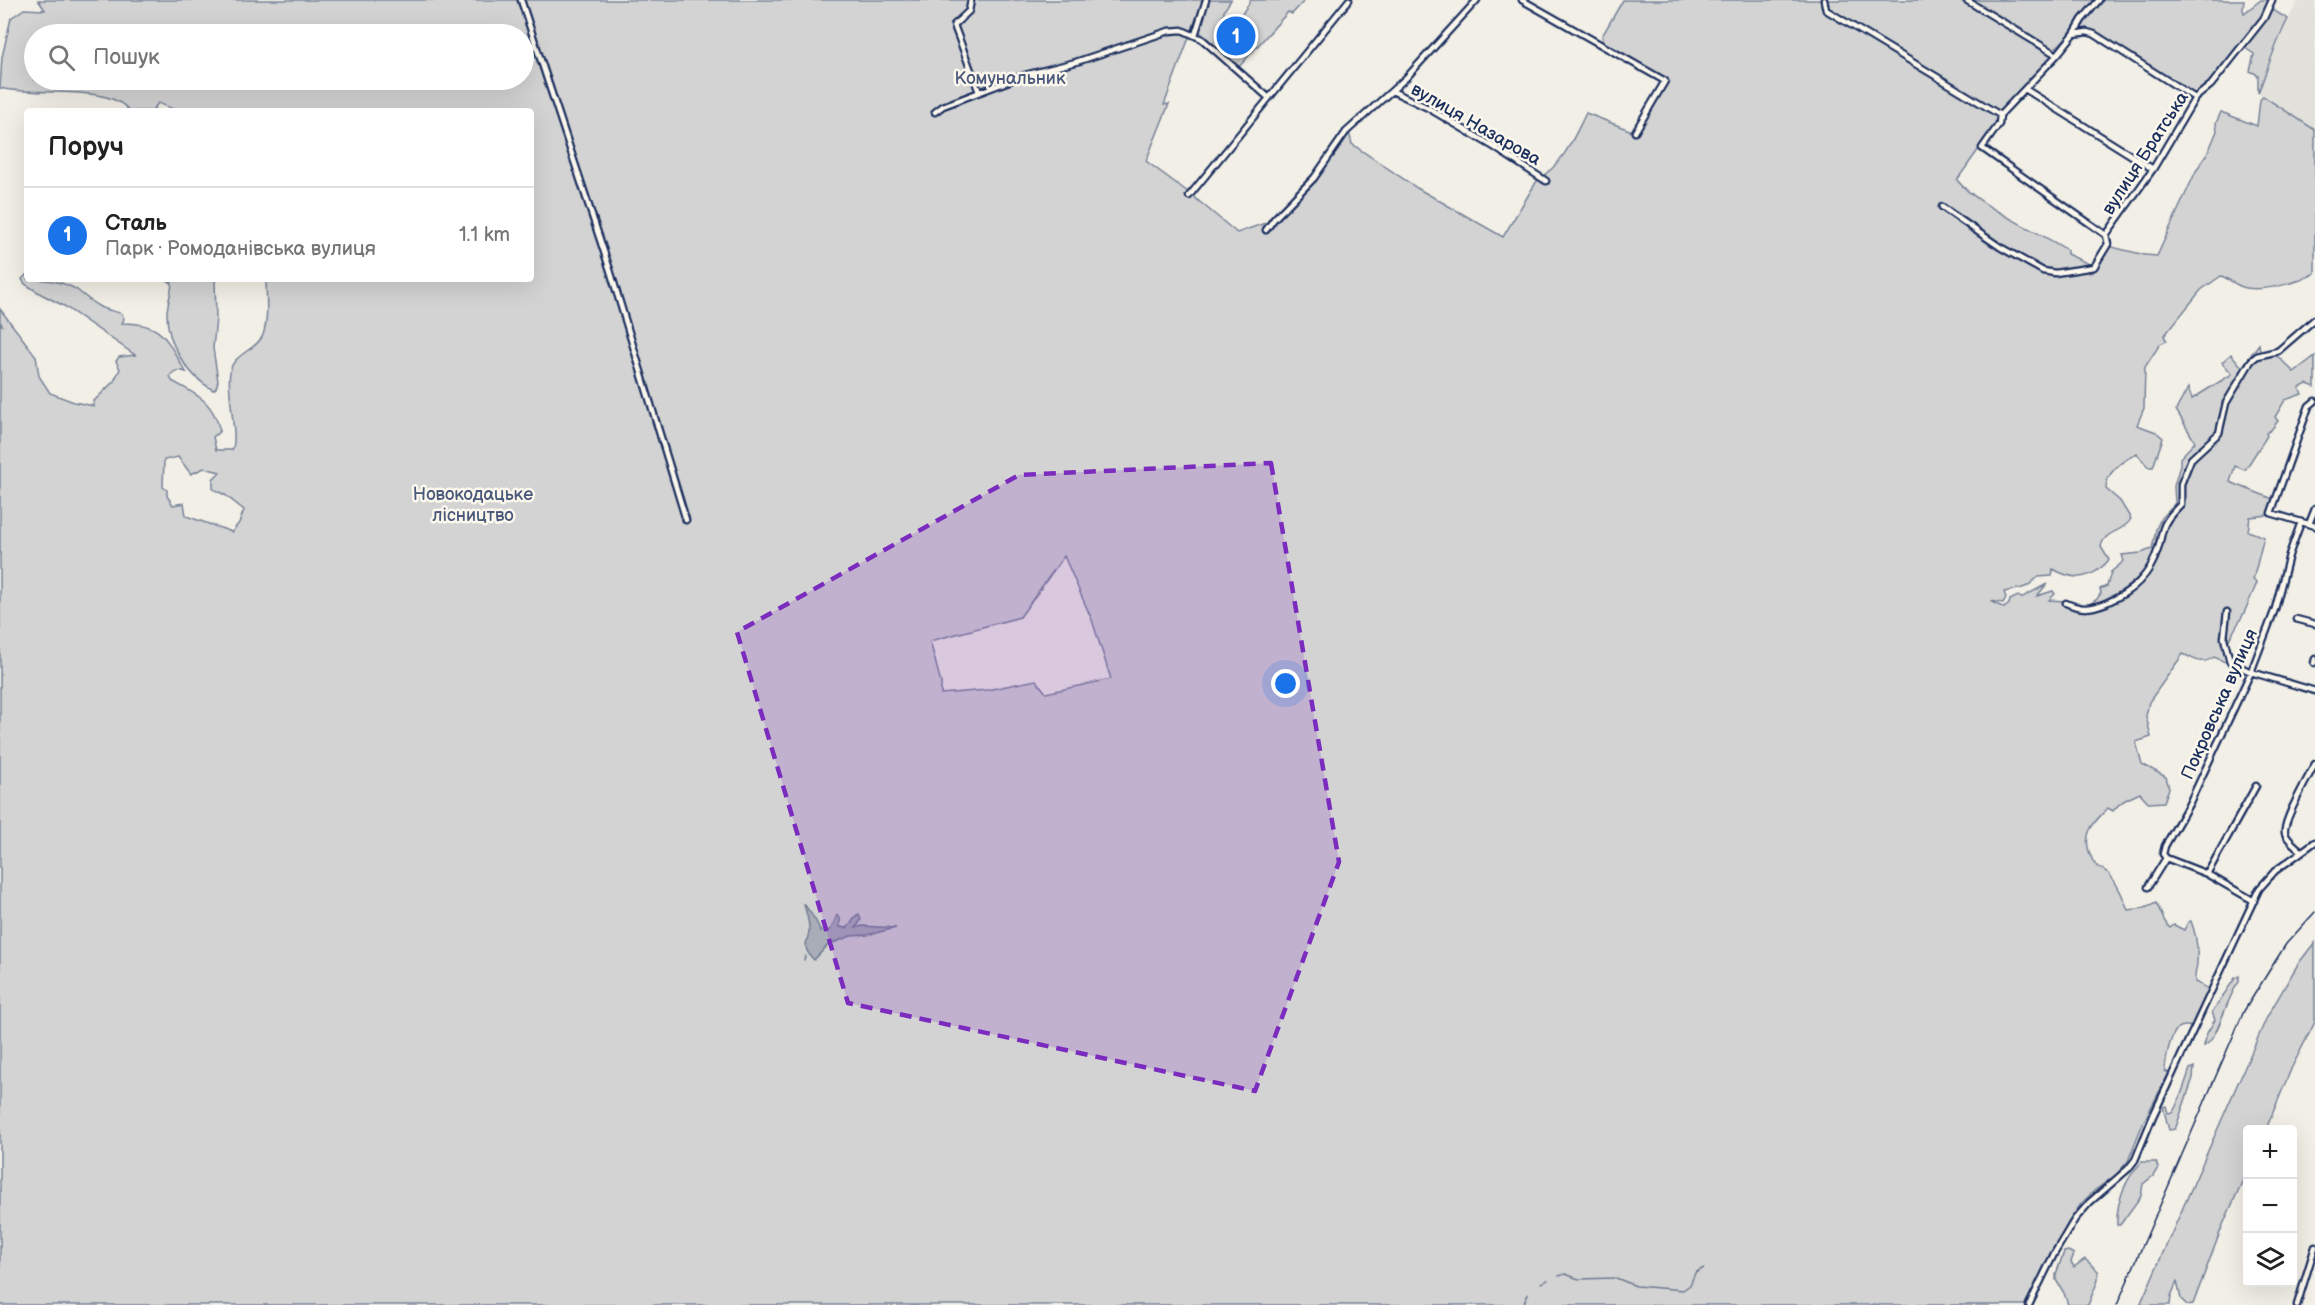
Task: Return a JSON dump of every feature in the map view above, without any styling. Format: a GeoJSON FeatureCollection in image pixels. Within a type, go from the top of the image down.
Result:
{"type":"FeatureCollection","features":[{"type":"Feature","properties":{"kind":"street"},"geometry":{"type":"LineString","coordinates":[[521,0],[529,24]]}},
{"type":"Feature","properties":{"kind":"street"},"geometry":{"type":"LineString","coordinates":[[971,0],[969,11],[954,25],[979,93]]}},
{"type":"Feature","properties":{"kind":"street"},"geometry":{"type":"LineString","coordinates":[[1195,35],[1206,0]]}},
{"type":"Feature","properties":{"kind":"street"},"geometry":{"type":"LineString","coordinates":[[1189,196],[1348,0]]}},
{"type":"Feature","properties":{"kind":"street"},"geometry":{"type":"LineString","coordinates":[[1266,230],[1314,178],[1338,147],[1346,132],[1418,66],[1477,0]]}},
{"type":"Feature","properties":{"kind":"street"},"geometry":{"type":"LineString","coordinates":[[1522,0],[1665,81],[1635,132]]}},
{"type":"Feature","properties":{"kind":"street"},"geometry":{"type":"LineString","coordinates":[[1824,0],[1826,10],[2000,115]]}},
{"type":"Feature","properties":{"kind":"street"},"geometry":{"type":"LineString","coordinates":[[1966,0],[2057,55]]}},
{"type":"Feature","properties":{"kind":"street"},"geometry":{"type":"LineString","coordinates":[[2099,0],[2057,55],[2000,115],[1999,123],[1982,148],[2106,235]]}},
{"type":"Feature","properties":{"kind":"street","name":"вулиця Братська"},"geometry":{"type":"LineString","coordinates":[[1942,207],[2000,247],[2043,271],[2055,273],[2094,267],[2108,244],[2106,235],[2153,169],[2195,98],[2211,85],[2264,18],[2271,0]]}},
{"type":"Feature","properties":{"kind":"street"},"geometry":{"type":"LineString","coordinates":[[935,112],[943,106],[1025,75],[1076,62],[1169,31],[1182,30],[1195,35],[1225,58],[1269,98]]}},
{"type":"Feature","properties":{"kind":"street"},"geometry":{"type":"LineString","coordinates":[[2074,34],[2080,32],[2094,34],[2195,98]]}},
{"type":"Feature","properties":{"kind":"street"},"geometry":{"type":"LineString","coordinates":[[534,39],[610,270],[686,520]]}},
{"type":"Feature","properties":{"kind":"street"},"geometry":{"type":"LineString","coordinates":[[2025,89],[2153,169]]}},
{"type":"Feature","properties":{"kind":"street","name":"вулиця Назарова"},"geometry":{"type":"LineString","coordinates":[[1392,91],[1428,108],[1546,181]]}},
{"type":"Feature","properties":{"kind":"street"},"geometry":{"type":"LineString","coordinates":[[2066,603],[2079,609],[2094,607],[2121,597],[2140,582],[2157,552],[2164,526],[2181,504],[2181,484],[2191,459],[2219,433],[2226,403],[2252,361],[2257,356],[2278,351],[2315,319]]}},
{"type":"Feature","properties":{"kind":"street"},"geometry":{"type":"LineString","coordinates":[[2314,401],[2309,406],[2271,513],[2315,526]]}},
{"type":"Feature","properties":{"kind":"street"},"geometry":{"type":"LineString","coordinates":[[2309,524],[2315,509]]}},
{"type":"Feature","properties":{"kind":"street","name":"Покровська вулиця"},"geometry":{"type":"LineString","coordinates":[[2148,887],[2166,858],[2163,854],[2165,846],[2189,804],[2251,672],[2275,609],[2301,522]]}},
{"type":"Feature","properties":{"kind":"street"},"geometry":{"type":"LineString","coordinates":[[2227,612],[2224,638],[2230,662],[2251,672],[2315,691]]}},
{"type":"Feature","properties":{"kind":"street"},"geometry":{"type":"LineString","coordinates":[[2296,619],[2315,624]]}},
{"type":"Feature","properties":{"kind":"street"},"geometry":{"type":"LineString","coordinates":[[2301,851],[2287,836],[2285,828],[2315,764]]}},
{"type":"Feature","properties":{"kind":"street"},"geometry":{"type":"LineString","coordinates":[[2207,874],[2256,786]]}},
{"type":"Feature","properties":{"kind":"street"},"geometry":{"type":"LineString","coordinates":[[2029,1305],[2054,1254],[2076,1219],[2090,1202],[2128,1169],[2135,1160],[2254,900],[2267,879],[2315,842]]}},
{"type":"Feature","properties":{"kind":"street"},"geometry":{"type":"LineString","coordinates":[[2166,858],[2207,874],[2254,900]]}},
{"type":"Feature","properties":{"kind":"street"},"geometry":{"type":"LineString","coordinates":[[2297,1305],[2315,1247]]}},
{"type":"Feature","properties":{"kind":"highlighted area"},"geometry":{"type":"Polygon","coordinates":[[[1271,463],[1339,862],[1255,1091],[848,1003],[737,632],[1019,475],[1271,463]]]}},
{"type":"Feature","properties":{"kind":"shaded area"},"geometry":{"type":"Polygon","coordinates":[[[2299,0],[2315,0],[2315,130],[2258,93],[2279,36],[2299,0]]]}},
{"type":"Feature","properties":{"kind":"shaded area"},"geometry":{"type":"Polygon","coordinates":[[[804,903],[820,931],[826,932],[831,929],[837,915],[840,918],[840,927],[847,928],[859,914],[861,920],[856,928],[862,926],[896,928],[867,935],[851,936],[828,945],[814,960],[806,947],[809,928],[804,903]]]}},
{"type":"Feature","properties":{"kind":"green space"},"geometry":{"type":"Polygon","coordinates":[[[38,0],[1203,0],[1164,105],[1169,104],[1146,161],[1237,233],[1268,222],[1313,177],[1343,133],[1349,132],[1352,144],[1417,188],[1503,237],[1538,179],[1554,166],[1567,150],[1586,113],[1632,131],[1661,85],[1661,82],[1605,49],[1602,36],[1623,0],[1962,0],[2036,43],[2052,56],[2003,109],[1998,111],[1840,17],[1840,22],[1843,21],[1998,116],[1998,122],[1957,180],[1978,199],[2067,250],[2067,254],[2091,265],[2089,273],[2093,272],[2108,246],[2157,256],[2196,171],[2209,150],[2217,131],[2216,123],[2221,112],[2257,126],[2260,100],[2263,96],[2315,130],[2315,273],[2282,285],[2254,289],[2240,286],[2221,276],[2201,290],[2164,336],[2167,341],[2160,344],[2145,367],[2144,408],[2137,425],[2156,432],[2163,438],[2153,467],[2148,467],[2137,454],[2121,463],[2109,477],[2106,489],[2120,501],[2131,519],[2128,524],[2110,534],[2103,541],[2101,547],[2109,560],[2090,575],[2069,576],[2053,569],[2052,576],[2038,577],[2025,587],[2004,592],[2006,598],[2003,603],[1991,601],[2004,608],[2010,600],[2018,596],[2021,598],[2047,584],[2037,596],[2053,591],[2055,594],[2049,600],[2066,601],[2085,607],[2097,599],[2101,593],[2100,589],[2107,586],[2111,572],[2124,561],[2122,555],[2152,549],[2161,518],[2175,503],[2174,486],[2180,458],[2195,442],[2176,410],[2188,388],[2192,399],[2232,374],[2222,362],[2231,354],[2242,367],[2259,344],[2261,357],[2277,356],[2294,372],[2315,356],[2315,387],[2307,384],[2299,388],[2302,394],[2285,400],[2275,417],[2278,421],[2266,433],[2267,436],[2245,470],[2235,466],[2230,482],[2273,499],[2269,515],[2250,517],[2248,531],[2264,537],[2253,580],[2257,583],[2226,645],[2230,664],[2214,657],[2202,661],[2183,654],[2149,702],[2146,716],[2151,737],[2136,742],[2142,764],[2166,777],[2169,788],[2164,802],[2149,803],[2140,793],[2119,804],[2113,811],[2108,808],[2089,831],[2087,845],[2093,861],[2112,877],[2128,910],[2145,908],[2156,903],[2170,928],[2174,925],[2184,930],[2191,921],[2197,947],[2195,982],[2209,989],[2193,1027],[2180,1027],[2175,1031],[2168,1048],[2165,1067],[2165,1071],[2169,1073],[2143,1123],[2128,1161],[2115,1176],[2095,1190],[2081,1204],[2068,1223],[2025,1305],[0,1305],[0,324],[2,325],[0,309],[36,356],[39,376],[50,393],[74,402],[94,406],[93,402],[114,381],[120,369],[116,361],[119,357],[135,355],[64,306],[25,284],[22,279],[24,277],[24,282],[66,284],[100,307],[122,314],[124,319],[122,323],[148,326],[156,330],[169,343],[186,372],[175,371],[170,376],[172,381],[203,400],[213,412],[220,431],[213,437],[216,450],[232,450],[234,435],[230,372],[235,361],[256,345],[263,335],[267,314],[266,282],[534,282],[534,108],[170,108],[158,103],[154,108],[126,108],[119,102],[88,94],[14,90],[0,88],[2,57],[11,18],[24,9],[45,10],[38,0]],[[178,457],[164,460],[163,487],[167,490],[167,496],[173,505],[184,503],[186,516],[232,532],[239,523],[244,510],[213,489],[213,479],[220,472],[204,468],[191,474],[178,457]],[[1064,556],[1020,617],[930,641],[941,683],[941,694],[987,690],[1036,680],[1046,693],[1111,679],[1092,620],[1064,556]]]}},
{"type":"Feature","properties":{"kind":"green space"},"geometry":{"type":"Polygon","coordinates":[[[1209,0],[1231,0],[1220,23],[1228,27],[1242,14],[1251,0],[1305,0],[1292,14],[1288,12],[1238,68],[1199,31],[1209,0]]]}},
{"type":"Feature","properties":{"kind":"green space"},"geometry":{"type":"Polygon","coordinates":[[[1971,0],[2095,0],[2068,35],[2052,50],[1971,0]]]}},
{"type":"Feature","properties":{"kind":"green space"},"geometry":{"type":"Polygon","coordinates":[[[2101,0],[2244,0],[2244,13],[2261,0],[2274,0],[2271,9],[2288,19],[2258,93],[2258,75],[2250,71],[2254,54],[2245,48],[2213,86],[2207,85],[2195,95],[2095,33],[2088,30],[2077,31],[2101,0]]]}},
{"type":"Feature","properties":{"kind":"green space"},"geometry":{"type":"Polygon","coordinates":[[[170,282],[215,282],[216,319],[213,348],[218,381],[213,390],[187,367],[174,346],[167,312],[172,283],[170,282]]]}},
{"type":"Feature","properties":{"kind":"green space"},"geometry":{"type":"Polygon","coordinates":[[[2315,942],[2315,1022],[2292,1067],[2268,1125],[2243,1125],[2243,1180],[2222,1227],[2193,1304],[2187,1305],[2181,1299],[2177,1282],[2170,1305],[2140,1305],[2267,1017],[2298,964],[2315,942]]]}},
{"type":"Feature","properties":{"kind":"green space"},"geometry":{"type":"Polygon","coordinates":[[[2239,976],[2239,982],[2214,1035],[2204,1046],[2207,1033],[2215,1020],[2212,1012],[2235,978],[2239,976]]]}},
{"type":"Feature","properties":{"kind":"green space"},"geometry":{"type":"Polygon","coordinates":[[[2194,1067],[2193,1078],[2176,1127],[2169,1130],[2163,1107],[2166,1106],[2168,1113],[2173,1112],[2190,1069],[2194,1067]]]}},
{"type":"Feature","properties":{"kind":"green space"},"geometry":{"type":"Polygon","coordinates":[[[2142,1162],[2156,1162],[2158,1168],[2153,1176],[2143,1184],[2141,1196],[2120,1225],[2117,1225],[2118,1208],[2126,1183],[2142,1162]]]}},
{"type":"Feature","properties":{"kind":"green space"},"geometry":{"type":"Polygon","coordinates":[[[2064,1252],[2074,1254],[2071,1262],[2074,1267],[2085,1259],[2098,1271],[2098,1280],[2088,1305],[2068,1305],[2056,1280],[2064,1252]]]}},
{"type":"Feature","properties":{"kind":"waterway"},"geometry":{"type":"LineString","coordinates":[[804,960],[805,956]]}},
{"type":"Feature","properties":{"kind":"waterway"},"geometry":{"type":"LineString","coordinates":[[1616,1278],[1636,1286],[1683,1290],[1690,1285],[1695,1273],[1704,1268]]}},
{"type":"Feature","properties":{"kind":"waterway"},"geometry":{"type":"LineString","coordinates":[[1559,1276],[1565,1274],[1579,1279],[1614,1278]]}},
{"type":"Feature","properties":{"kind":"waterway"},"geometry":{"type":"LineString","coordinates":[[1541,1283],[1548,1280]]}},
{"type":"Feature","properties":{"kind":"waterway"},"geometry":{"type":"LineString","coordinates":[[1523,1305],[1528,1294]]}},
{"type":"Feature","properties":{"kind":"railway"},"geometry":{"type":"LineString","coordinates":[[2117,1305],[2244,1011],[2286,944],[2315,912]]}},
{"type":"Feature","properties":{"kind":"place","name":"Сталь"},"geometry":{"type":"Point","coordinates":[1236,36]}},
{"type":"Feature","properties":{"kind":"park label","name":"Комунальник"},"geometry":{"type":"Point","coordinates":[1010,78]}},
{"type":"Feature","properties":{"kind":"park label","name":"Новокодацьке лісництво"},"geometry":{"type":"Point","coordinates":[473,504]}}]}
